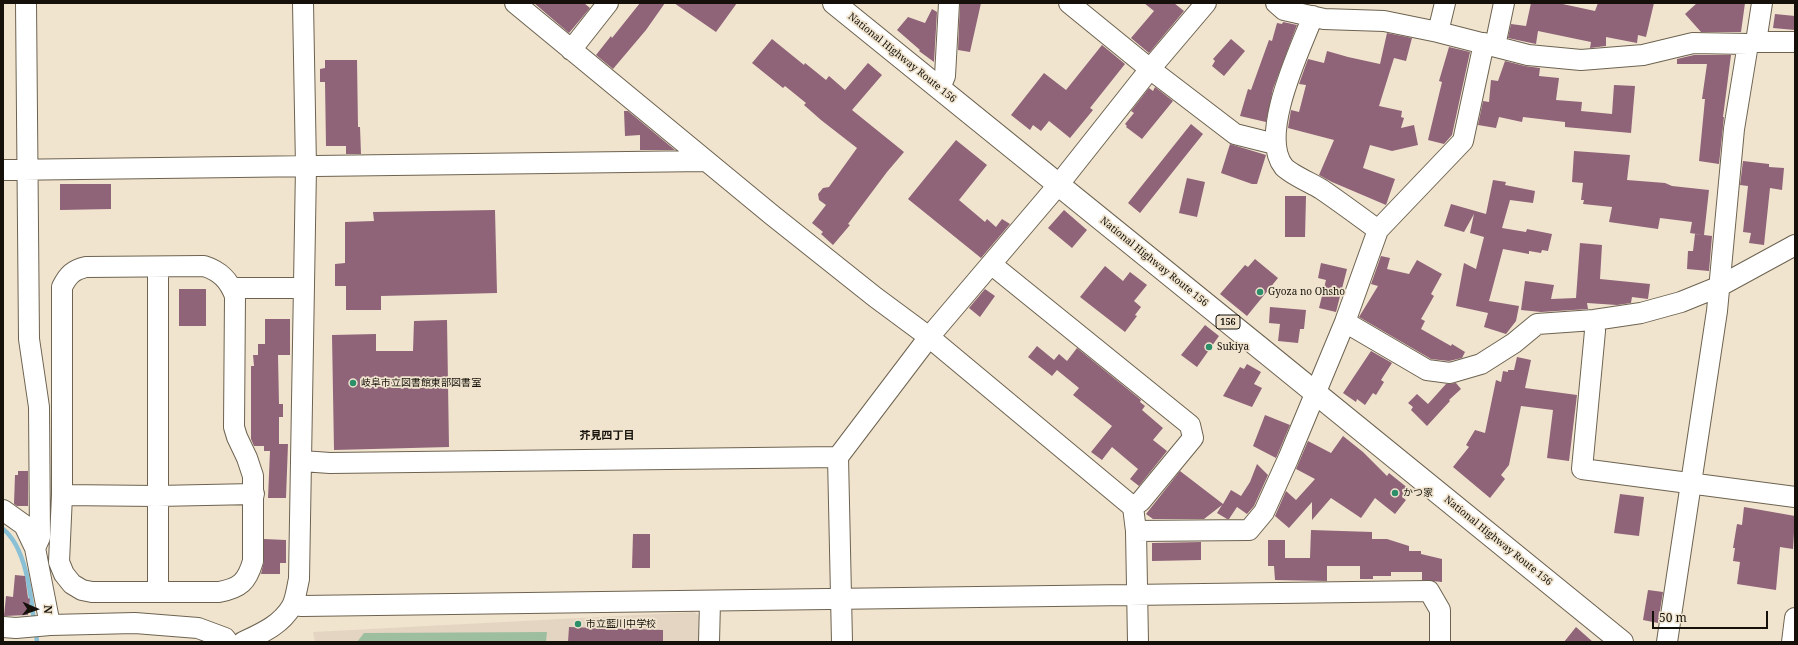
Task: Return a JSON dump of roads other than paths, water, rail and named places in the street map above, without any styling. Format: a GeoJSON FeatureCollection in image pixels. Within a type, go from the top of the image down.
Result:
{"type":"FeatureCollection","features":[{"type":"Feature","properties":{"kind":"highway","name":"National Highway Route 156"},"geometry":{"type":"LineString","coordinates":[[834,3],[1622,642]]}},
{"type":"Feature","properties":{"kind":"street"},"geometry":{"type":"LineString","coordinates":[[26,3],[29,338],[39,407],[40,537],[36,548]]}},
{"type":"Feature","properties":{"kind":"street"},"geometry":{"type":"LineString","coordinates":[[243,642],[270,629],[282,619],[292,605],[299,579],[306,167],[303,3]]}},
{"type":"Feature","properties":{"kind":"street"},"geometry":{"type":"LineString","coordinates":[[515,3],[706,161],[875,297],[929,337],[1133,507],[1136,531],[1138,642]]}},
{"type":"Feature","properties":{"kind":"street"},"geometry":{"type":"LineString","coordinates":[[572,50],[608,3]]}},
{"type":"Feature","properties":{"kind":"street"},"geometry":{"type":"LineString","coordinates":[[940,88],[945,76],[949,3]]}},
{"type":"Feature","properties":{"kind":"street"},"geometry":{"type":"LineString","coordinates":[[1069,3],[1150,70],[1235,134],[1275,144]]}},
{"type":"Feature","properties":{"kind":"street"},"geometry":{"type":"LineString","coordinates":[[842,642],[838,457],[929,337],[1059,184],[1150,70],[1206,3]]}},
{"type":"Feature","properties":{"kind":"street"},"geometry":{"type":"LineString","coordinates":[[1276,3],[1284,10],[1323,13],[1384,21],[1438,32],[1528,55],[1581,60],[1643,55],[1693,43],[1795,42]]}},
{"type":"Feature","properties":{"kind":"street"},"geometry":{"type":"LineString","coordinates":[[1438,32],[1445,3]]}},
{"type":"Feature","properties":{"kind":"street"},"geometry":{"type":"LineString","coordinates":[[1136,531],[1249,530],[1264,512],[1288,459],[1345,322],[1378,230],[1463,141],[1490,45],[1504,3]]}},
{"type":"Feature","properties":{"kind":"street"},"geometry":{"type":"LineString","coordinates":[[1666,642],[1717,311],[1718,287],[1734,129],[1762,3]]}},
{"type":"Feature","properties":{"kind":"street"},"geometry":{"type":"LineString","coordinates":[[1323,13],[1286,84],[1278,114],[1275,144],[1279,159],[1286,168],[1321,190],[1378,230]]}},
{"type":"Feature","properties":{"kind":"street"},"geometry":{"type":"LineString","coordinates":[[3,170],[706,161]]}},
{"type":"Feature","properties":{"kind":"street"},"geometry":{"type":"LineString","coordinates":[[1345,322],[1427,370],[1450,373],[1481,364],[1514,343],[1537,324],[1594,320],[1641,313],[1680,302],[1718,287],[1795,245]]}},
{"type":"Feature","properties":{"kind":"street"},"geometry":{"type":"LineString","coordinates":[[991,264],[1190,425],[1193,438],[1140,501],[1133,507]]}},
{"type":"Feature","properties":{"kind":"street"},"geometry":{"type":"LineString","coordinates":[[204,266],[215,270],[226,278],[235,296],[234,427],[253,476],[253,561],[250,571],[242,584],[233,589],[219,592],[92,592],[82,590],[72,584],[64,574],[59,562],[62,495],[62,287],[68,277],[76,270],[86,267],[158,267],[204,266]]}},
{"type":"Feature","properties":{"kind":"street"},"geometry":{"type":"LineString","coordinates":[[158,267],[158,592]]}},
{"type":"Feature","properties":{"kind":"street"},"geometry":{"type":"LineString","coordinates":[[232,288],[304,288]]}},
{"type":"Feature","properties":{"kind":"street"},"geometry":{"type":"LineString","coordinates":[[1594,320],[1595,331],[1582,469],[1795,497]]}},
{"type":"Feature","properties":{"kind":"street"},"geometry":{"type":"LineString","coordinates":[[302,461],[338,463],[838,457]]}},
{"type":"Feature","properties":{"kind":"street"},"geometry":{"type":"LineString","coordinates":[[62,495],[157,496],[254,494]]}},
{"type":"Feature","properties":{"kind":"street"},"geometry":{"type":"LineString","coordinates":[[3,510],[24,526],[36,548],[50,625]]}},
{"type":"Feature","properties":{"kind":"street"},"geometry":{"type":"LineString","coordinates":[[292,605],[710,602],[1138,594],[1429,591],[1440,610],[1440,642]]}},
{"type":"Feature","properties":{"kind":"street"},"geometry":{"type":"LineString","coordinates":[[709,642],[710,602]]}},
{"type":"Feature","properties":{"kind":"street"},"geometry":{"type":"LineString","coordinates":[[1792,642],[1795,618]]}},
{"type":"Feature","properties":{"kind":"street"},"geometry":{"type":"LineString","coordinates":[[3,627],[16,628],[50,625],[136,624],[198,628],[225,638],[228,642]]}},
{"type":"Feature","properties":{"kind":"waterway"},"geometry":{"type":"LineString","coordinates":[[3,529],[11,537],[22,559],[29,585],[34,622]]}},
{"type":"Feature","properties":{"kind":"waterway"},"geometry":{"type":"LineString","coordinates":[[36,632],[37,642]]}},
{"type":"Feature","properties":{"kind":"place","name":"Gyoza no Ohsho"},"geometry":{"type":"Point","coordinates":[1260,292]}},
{"type":"Feature","properties":{"kind":"place","name":"Sukiya"},"geometry":{"type":"Point","coordinates":[1209,347]}},
{"type":"Feature","properties":{"kind":"place","name":"岐阜市立図書館東部図書室"},"geometry":{"type":"Point","coordinates":[353,383]}},
{"type":"Feature","properties":{"kind":"place","name":"かつ家"},"geometry":{"type":"Point","coordinates":[1395,493]}},
{"type":"Feature","properties":{"kind":"place","name":"市立藍川中学校"},"geometry":{"type":"Point","coordinates":[578,624]}},
{"type":"Feature","properties":{"kind":"district","name":"芥見四丁目"},"geometry":{"type":"Point","coordinates":[607,436]}}]}
